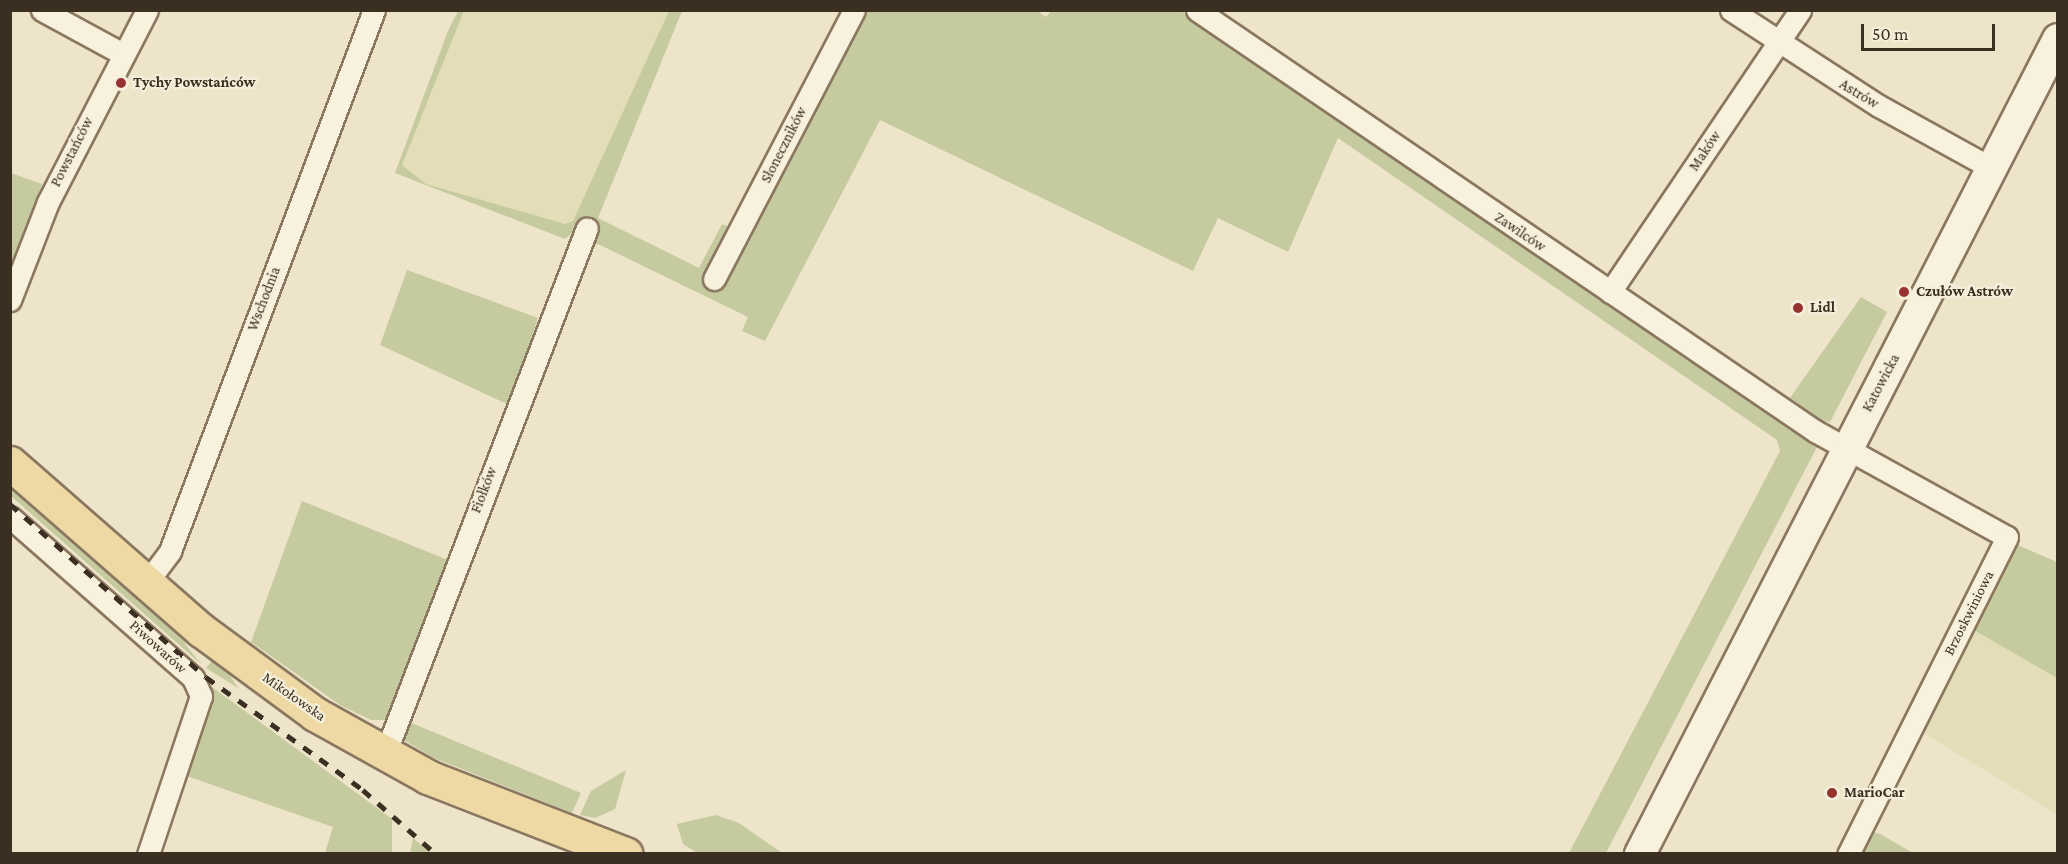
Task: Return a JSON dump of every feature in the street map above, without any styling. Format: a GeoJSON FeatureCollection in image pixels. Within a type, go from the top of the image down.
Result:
{"type":"FeatureCollection","features":[{"type":"Feature","properties":{"kind":"main road","name":"Katowicka"},"geometry":{"type":"LineString","coordinates":[[1640,854],[2058,39]]}},
{"type":"Feature","properties":{"kind":"main road","name":"Mikołowska"},"geometry":{"type":"LineString","coordinates":[[10,463],[147,582],[297,700],[385,754],[428,777],[625,854]]}},
{"type":"Feature","properties":{"kind":"main road","name":"Katowicka"},"geometry":{"type":"LineString","coordinates":[[1662,854],[1704,726]]}},
{"type":"Feature","properties":{"kind":"street"},"geometry":{"type":"LineString","coordinates":[[42,10],[123,54]]}},
{"type":"Feature","properties":{"kind":"street","name":"Powstańców"},"geometry":{"type":"LineString","coordinates":[[10,300],[48,201],[147,10]]}},
{"type":"Feature","properties":{"kind":"street","name":"Wschodnia"},"geometry":{"type":"LineString","coordinates":[[147,582],[170,552],[374,10]]}},
{"type":"Feature","properties":{"kind":"street","name":"Słoneczników"},"geometry":{"type":"LineString","coordinates":[[714,279],[854,10]]}},
{"type":"Feature","properties":{"kind":"street","name":"Zawilców"},"geometry":{"type":"LineString","coordinates":[[1197,10],[1610,292],[1846,449]]}},
{"type":"Feature","properties":{"kind":"street","name":"Astrów"},"geometry":{"type":"LineString","coordinates":[[1731,10],[1778,43],[1993,169]]}},
{"type":"Feature","properties":{"kind":"street","name":"Maków"},"geometry":{"type":"LineString","coordinates":[[1610,292],[1800,10]]}},
{"type":"Feature","properties":{"kind":"street","name":"Fiołków"},"geometry":{"type":"LineString","coordinates":[[385,754],[587,228]]}},
{"type":"Feature","properties":{"kind":"street","name":"Brzoskwiniowa"},"geometry":{"type":"LineString","coordinates":[[1846,449],[2007,537],[1848,854]]}},
{"type":"Feature","properties":{"kind":"street","name":"Piwowarów"},"geometry":{"type":"LineString","coordinates":[[10,517],[193,678],[201,696],[148,854]]}},
{"type":"Feature","properties":{"kind":"shaded area"},"geometry":{"type":"Polygon","coordinates":[[[464,11],[669,11],[573,221],[565,224],[426,184],[402,165],[464,11]]]}},
{"type":"Feature","properties":{"kind":"shaded area"},"geometry":{"type":"Polygon","coordinates":[[[1972,629],[2057,678],[2057,814],[1918,730],[1972,629]]]}},
{"type":"Feature","properties":{"kind":"green space"},"geometry":{"type":"Polygon","coordinates":[[[1036,10],[1046,17],[1051,11],[1181,11],[1818,445],[1606,853],[1569,853],[1780,451],[1777,440],[1338,138],[1288,252],[1218,218],[1193,271],[880,120],[765,341],[742,331],[748,317],[598,244],[586,251],[598,219],[587,220],[565,239],[395,173],[448,31],[458,11],[464,11],[402,165],[426,184],[565,224],[573,221],[669,11],[682,11],[598,218],[699,268],[722,224],[732,228],[709,285],[718,289],[863,11],[1036,10]]]}},
{"type":"Feature","properties":{"kind":"green space"},"geometry":{"type":"Polygon","coordinates":[[[10,173],[42,184],[11,266],[10,173]]]}},
{"type":"Feature","properties":{"kind":"green space"},"geometry":{"type":"Polygon","coordinates":[[[407,270],[538,318],[509,405],[380,345],[407,270]]]}},
{"type":"Feature","properties":{"kind":"green space"},"geometry":{"type":"Polygon","coordinates":[[[1861,297],[1887,312],[1830,422],[1821,420],[1790,398],[1861,297]]]}},
{"type":"Feature","properties":{"kind":"green space"},"geometry":{"type":"Polygon","coordinates":[[[11,484],[185,637],[185,644],[202,665],[11,496],[11,484]]]}},
{"type":"Feature","properties":{"kind":"green space"},"geometry":{"type":"Polygon","coordinates":[[[302,501],[448,560],[392,720],[371,720],[340,705],[251,642],[302,501]]]}},
{"type":"Feature","properties":{"kind":"green space"},"geometry":{"type":"Polygon","coordinates":[[[2013,543],[2057,562],[2057,678],[1972,629],[2013,543]]]}},
{"type":"Feature","properties":{"kind":"green space"},"geometry":{"type":"Polygon","coordinates":[[[213,660],[229,674],[238,688],[206,668],[213,660]]]}},
{"type":"Feature","properties":{"kind":"green space"},"geometry":{"type":"Polygon","coordinates":[[[208,684],[392,819],[392,853],[325,853],[333,827],[184,775],[208,684]]]}},
{"type":"Feature","properties":{"kind":"green space"},"geometry":{"type":"Polygon","coordinates":[[[409,722],[581,793],[572,813],[434,758],[400,738],[409,722]]]}},
{"type":"Feature","properties":{"kind":"green space"},"geometry":{"type":"Polygon","coordinates":[[[626,770],[615,809],[595,818],[580,815],[591,791],[626,770]]]}},
{"type":"Feature","properties":{"kind":"green space"},"geometry":{"type":"Polygon","coordinates":[[[716,815],[739,823],[782,853],[697,853],[683,844],[677,824],[716,815]]]}},
{"type":"Feature","properties":{"kind":"green space"},"geometry":{"type":"Polygon","coordinates":[[[1867,830],[1880,834],[1913,853],[1854,854],[1867,830]]]}},
{"type":"Feature","properties":{"kind":"green space"},"geometry":{"type":"Polygon","coordinates":[[[413,838],[427,850],[431,853],[410,853],[413,838]]]}},
{"type":"Feature","properties":{"kind":"railway"},"geometry":{"type":"LineString","coordinates":[[10,504],[206,677],[363,790],[436,854]]}},
{"type":"Feature","properties":{"kind":"place","name":"Tychy Powstańców"},"geometry":{"type":"Point","coordinates":[121,83]}},
{"type":"Feature","properties":{"kind":"place","name":"Czułów Astrów"},"geometry":{"type":"Point","coordinates":[1904,292]}},
{"type":"Feature","properties":{"kind":"place","name":"Lidl"},"geometry":{"type":"Point","coordinates":[1798,308]}},
{"type":"Feature","properties":{"kind":"place","name":"MarioCar"},"geometry":{"type":"Point","coordinates":[1832,793]}}]}
